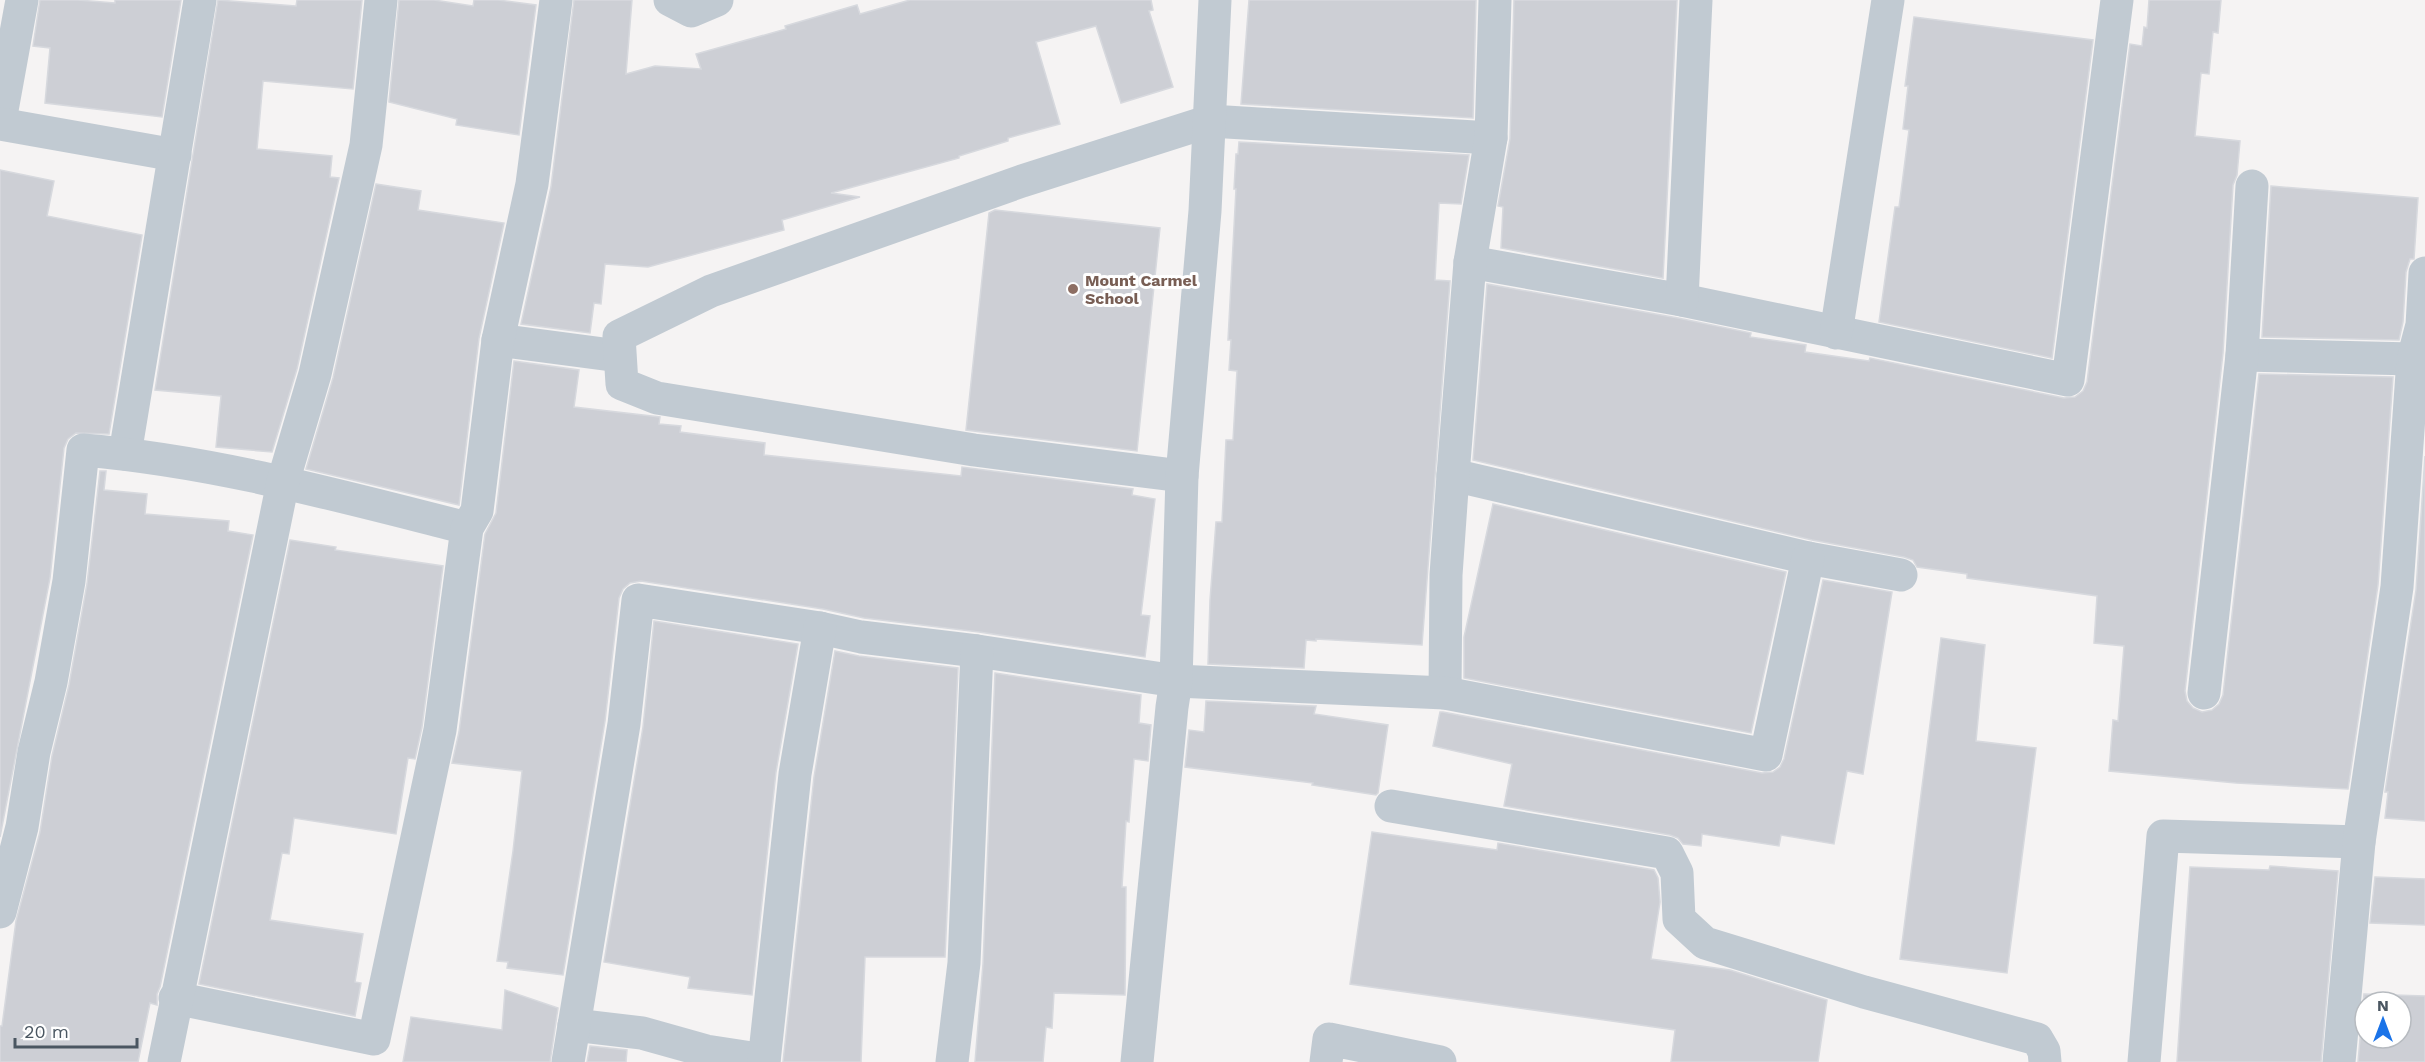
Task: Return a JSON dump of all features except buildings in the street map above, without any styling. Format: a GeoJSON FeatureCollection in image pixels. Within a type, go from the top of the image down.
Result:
{"type":"FeatureCollection","features":[{"type":"Feature","properties":{"kind":"street"},"geometry":{"type":"LineString","coordinates":[[22,0],[0,123],[175,155]]}},
{"type":"Feature","properties":{"kind":"street"},"geometry":{"type":"LineString","coordinates":[[125,454],[200,0]]}},
{"type":"Feature","properties":{"kind":"street"},"geometry":{"type":"LineString","coordinates":[[164,1062],[175,998],[283,482],[315,374],[366,145],[381,0]]}},
{"type":"Feature","properties":{"kind":"street"},"geometry":{"type":"LineString","coordinates":[[175,998],[374,1039],[440,730],[467,528],[477,511],[498,340],[532,184],[556,0]]}},
{"type":"Feature","properties":{"kind":"street"},"geometry":{"type":"LineString","coordinates":[[670,0],[692,11],[717,0]]}},
{"type":"Feature","properties":{"kind":"street"},"geometry":{"type":"LineString","coordinates":[[1137,1062],[1176,681],[1182,477],[1205,211],[1215,0]]}},
{"type":"Feature","properties":{"kind":"street"},"geometry":{"type":"LineString","coordinates":[[1445,693],[1446,575],[1453,475],[1470,262],[1491,138],[1496,0]]}},
{"type":"Feature","properties":{"kind":"street"},"geometry":{"type":"LineString","coordinates":[[1682,300],[1696,0]]}},
{"type":"Feature","properties":{"kind":"street"},"geometry":{"type":"LineString","coordinates":[[1836,333],[1888,0]]}},
{"type":"Feature","properties":{"kind":"street"},"geometry":{"type":"LineString","coordinates":[[1470,262],[1682,300],[2068,380],[2117,0]]}},
{"type":"Feature","properties":{"kind":"street"},"geometry":{"type":"LineString","coordinates":[[1182,477],[974,450],[657,398],[622,384],[619,336],[711,291],[1022,181],[1210,121],[1491,138]]}},
{"type":"Feature","properties":{"kind":"street"},"geometry":{"type":"LineString","coordinates":[[2204,693],[2242,355],[2252,186]]}},
{"type":"Feature","properties":{"kind":"street"},"geometry":{"type":"LineString","coordinates":[[2339,1062],[2359,843],[2397,587],[2418,395],[2413,359],[2422,325],[2425,273]]}},
{"type":"Feature","properties":{"kind":"street"},"geometry":{"type":"LineString","coordinates":[[498,340],[619,356]]}},
{"type":"Feature","properties":{"kind":"street"},"geometry":{"type":"LineString","coordinates":[[2242,355],[2413,359]]}},
{"type":"Feature","properties":{"kind":"street"},"geometry":{"type":"LineString","coordinates":[[0,912],[22,827],[34,752],[51,682],[69,581],[83,450],[125,454],[283,482],[467,528]]}},
{"type":"Feature","properties":{"kind":"street"},"geometry":{"type":"LineString","coordinates":[[1453,475],[1808,558],[1901,574]]}},
{"type":"Feature","properties":{"kind":"street"},"geometry":{"type":"LineString","coordinates":[[568,1062],[624,724],[638,600],[820,628],[861,637],[977,651],[1176,681],[1445,693],[1766,754],[1808,558]]}},
{"type":"Feature","properties":{"kind":"street"},"geometry":{"type":"LineString","coordinates":[[574,1025],[642,1033],[706,1051],[764,1061],[795,774],[820,628]]}},
{"type":"Feature","properties":{"kind":"street"},"geometry":{"type":"LineString","coordinates":[[952,1062],[964,963],[977,651]]}},
{"type":"Feature","properties":{"kind":"street"},"geometry":{"type":"LineString","coordinates":[[1391,806],[1667,853],[1677,873],[1679,919],[1705,943],[1994,1029],[2021,1033],[2037,1039],[2044,1051],[2045,1062]]}},
{"type":"Feature","properties":{"kind":"street"},"geometry":{"type":"LineString","coordinates":[[2144,1062],[2163,836],[2359,843]]}},
{"type":"Feature","properties":{"kind":"street"},"geometry":{"type":"LineString","coordinates":[[1326,1062],[1329,1039],[1440,1062]]}},
{"type":"Feature","properties":{"kind":"place","name":"Mount Carmel School"},"geometry":{"type":"Point","coordinates":[1073,289]}}]}
